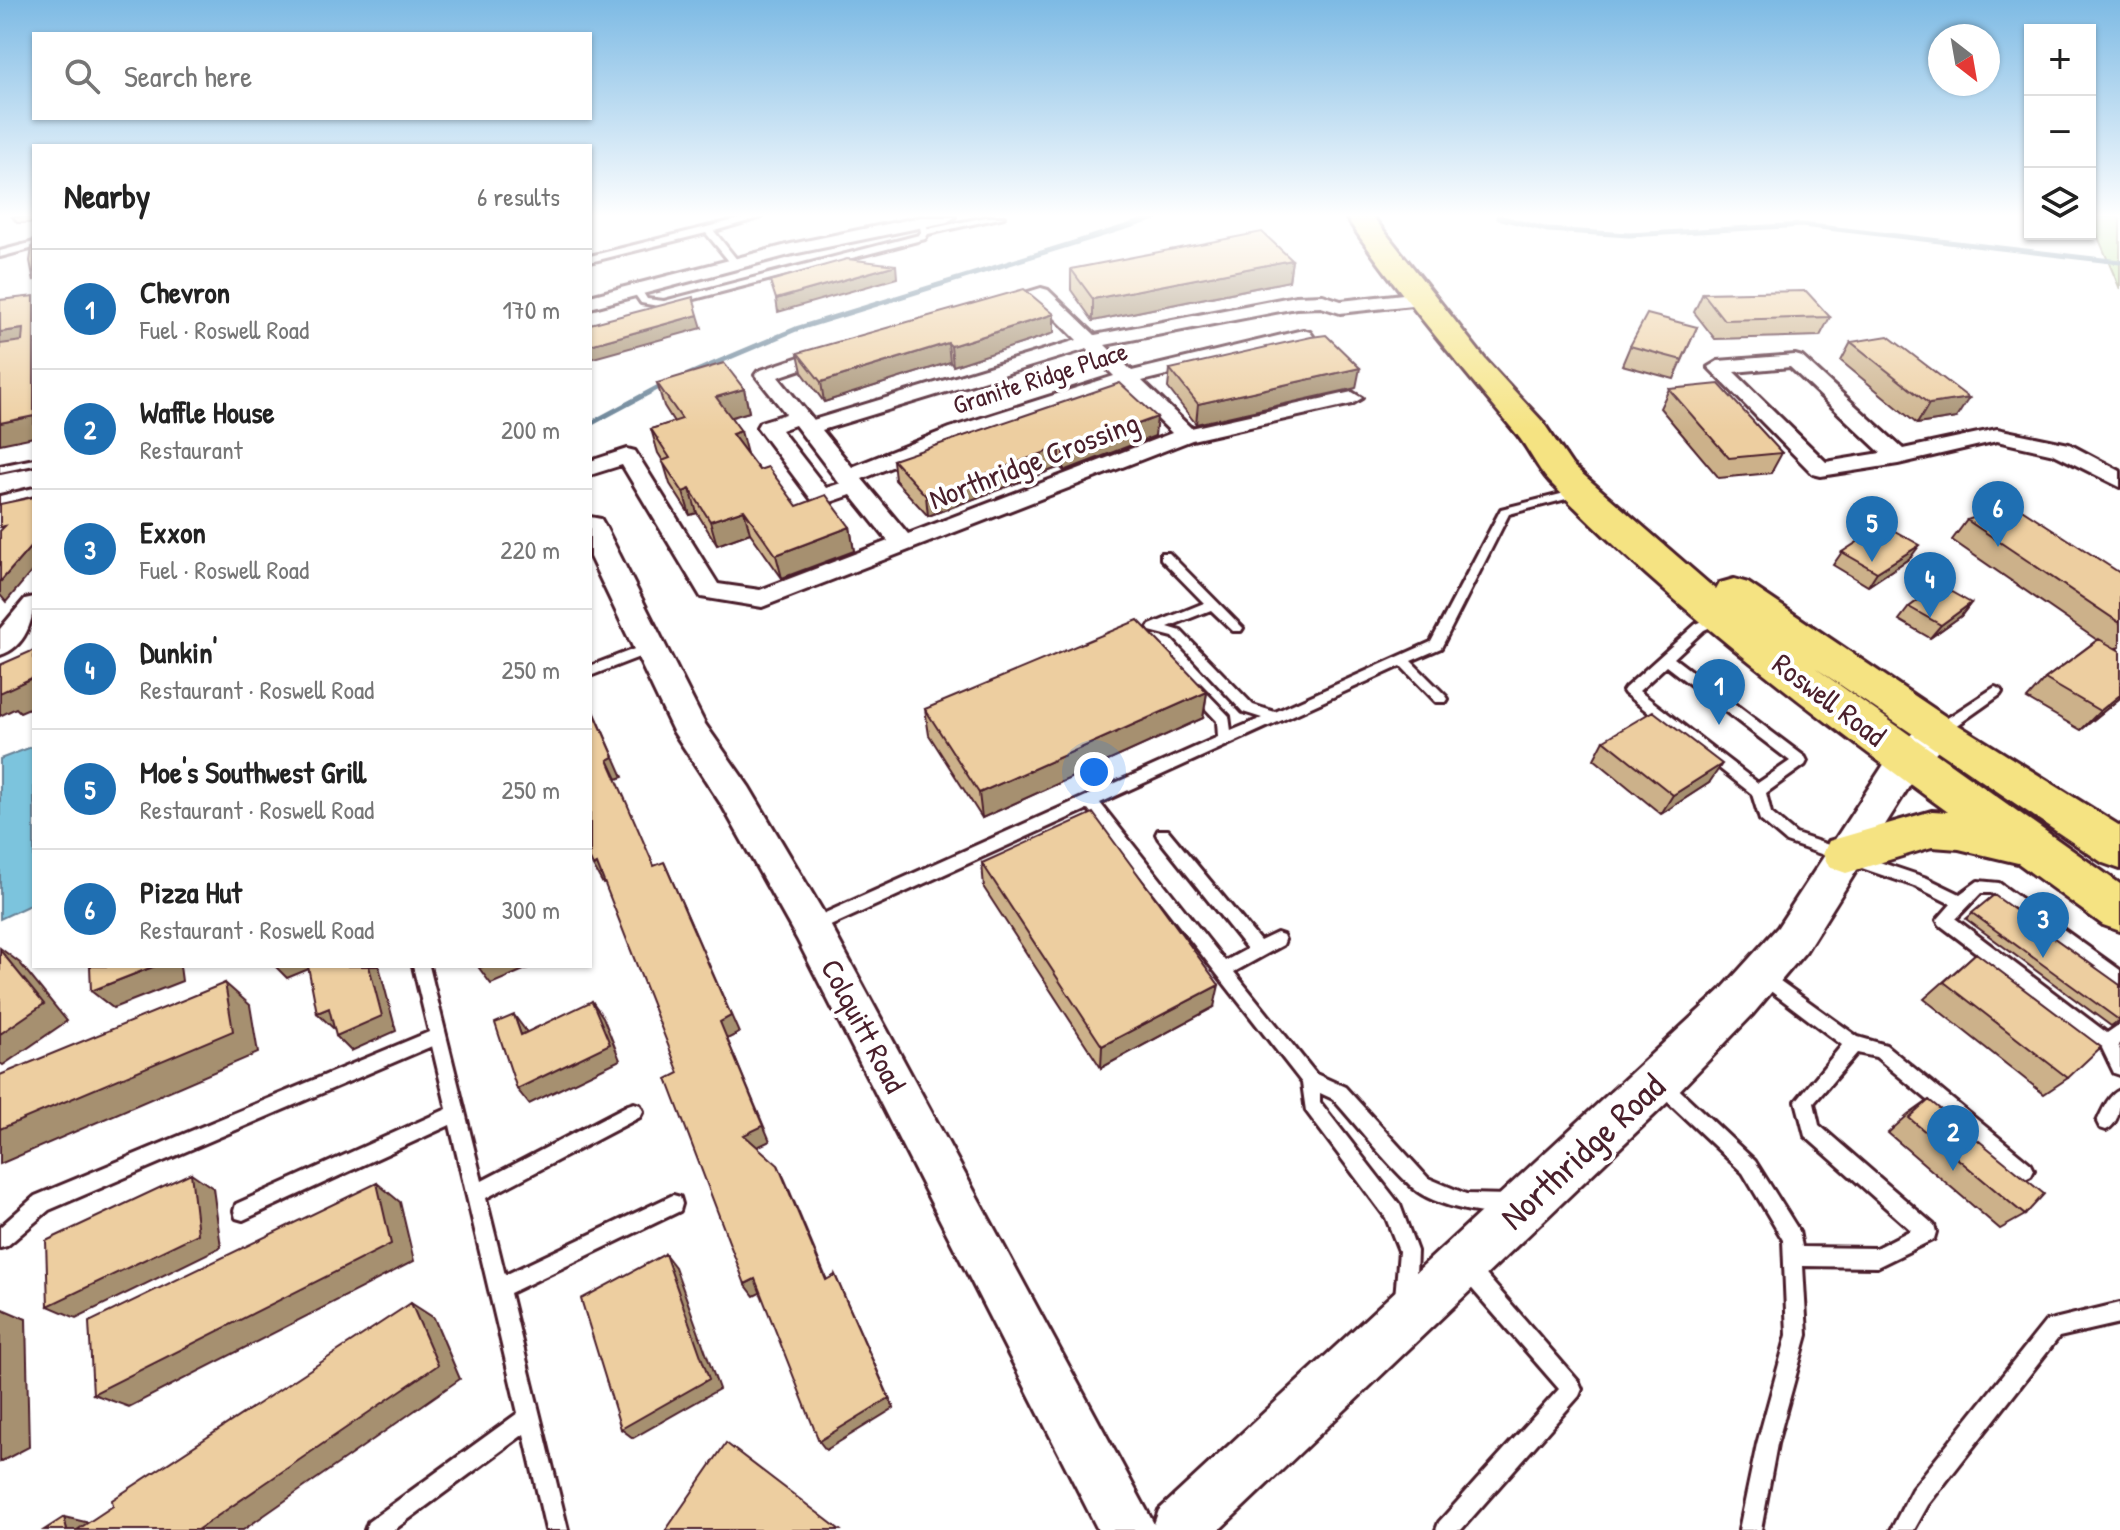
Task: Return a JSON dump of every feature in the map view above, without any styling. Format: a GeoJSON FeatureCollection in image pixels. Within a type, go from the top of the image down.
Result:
{"type":"FeatureCollection","features":[{"type":"Feature","properties":{"kind":"main road","name":"Roswell Road"},"geometry":{"type":"LineString","coordinates":[[1413,288],[1530,428],[1560,472],[1722,617],[1922,745],[2120,850]]}},
{"type":"Feature","properties":{"kind":"main road","name":"Roswell Road"},"geometry":{"type":"LineString","coordinates":[[1530,428],[1581,465],[1922,745],[2119,918]]}},
{"type":"Feature","properties":{"kind":"main road"},"geometry":{"type":"LineString","coordinates":[[1846,854],[1932,829],[1959,831],[2052,862]]}},
{"type":"Feature","properties":{"kind":"street"},"geometry":{"type":"LineString","coordinates":[[592,301],[643,288]]}},
{"type":"Feature","properties":{"kind":"street"},"geometry":{"type":"LineString","coordinates":[[850,482],[822,498],[768,427],[803,423],[1091,342],[1282,304],[1323,301],[1340,307],[1416,292]]}},
{"type":"Feature","properties":{"kind":"street","name":"Granite Ridge Place"},"geometry":{"type":"LineString","coordinates":[[986,311],[1041,294],[1091,342]]}},
{"type":"Feature","properties":{"kind":"street","name":"Granite Ridge Place"},"geometry":{"type":"LineString","coordinates":[[850,482],[894,456],[1125,378],[1303,336]]}},
{"type":"Feature","properties":{"kind":"street","name":"Northridge Crossing"},"geometry":{"type":"LineString","coordinates":[[1091,342],[1186,435]]}},
{"type":"Feature","properties":{"kind":"street","name":"Northridge Crossing"},"geometry":{"type":"LineString","coordinates":[[855,345],[765,375],[903,544]]}},
{"type":"Feature","properties":{"kind":"street"},"geometry":{"type":"LineString","coordinates":[[1898,457],[1795,361],[1718,367],[1821,469],[1898,457],[1997,435],[2061,449],[2120,480]]}},
{"type":"Feature","properties":{"kind":"street","name":"Northridge Crossing"},"geometry":{"type":"LineString","coordinates":[[592,467],[627,456],[710,591],[762,599],[1186,435],[1352,398]]}},
{"type":"Feature","properties":{"kind":"street","name":"Colquitt Road"},"geometry":{"type":"LineString","coordinates":[[592,530],[691,731],[736,797],[811,927],[1128,1530]]}},
{"type":"Feature","properties":{"kind":"street"},"geometry":{"type":"LineString","coordinates":[[0,646],[32,607]]}},
{"type":"Feature","properties":{"kind":"street","name":"Northridge Road"},"geometry":{"type":"LineString","coordinates":[[1179,1530],[1658,1081],[1761,975],[1792,939],[1846,854],[1922,745]]}},
{"type":"Feature","properties":{"kind":"lane"},"geometry":{"type":"LineString","coordinates":[[637,290],[644,301],[664,304],[724,288]]}},
{"type":"Feature","properties":{"kind":"lane"},"geometry":{"type":"LineString","coordinates":[[0,469],[32,462]]}},
{"type":"Feature","properties":{"kind":"lane"},"geometry":{"type":"LineString","coordinates":[[0,500],[32,492]]}},
{"type":"Feature","properties":{"kind":"lane"},"geometry":{"type":"LineString","coordinates":[[811,927],[1436,645],[1505,512],[1582,492]]}},
{"type":"Feature","properties":{"kind":"lane"},"geometry":{"type":"LineString","coordinates":[[1165,556],[1237,628]]}},
{"type":"Feature","properties":{"kind":"lane"},"geometry":{"type":"LineString","coordinates":[[1154,628],[1213,604]]}},
{"type":"Feature","properties":{"kind":"lane"},"geometry":{"type":"LineString","coordinates":[[1722,617],[1700,627],[1630,691],[1758,791],[1765,816],[1791,838],[1922,882],[1962,902]]}},
{"type":"Feature","properties":{"kind":"lane"},"geometry":{"type":"LineString","coordinates":[[1154,628],[1177,634],[1248,709],[1275,717]]}},
{"type":"Feature","properties":{"kind":"lane"},"geometry":{"type":"LineString","coordinates":[[1153,644],[1154,628]]}},
{"type":"Feature","properties":{"kind":"lane"},"geometry":{"type":"LineString","coordinates":[[592,670],[650,648]]}},
{"type":"Feature","properties":{"kind":"lane"},"geometry":{"type":"LineString","coordinates":[[1665,658],[1800,761],[1758,791]]}},
{"type":"Feature","properties":{"kind":"lane"},"geometry":{"type":"LineString","coordinates":[[1402,660],[1441,699]]}},
{"type":"Feature","properties":{"kind":"lane"},"geometry":{"type":"LineString","coordinates":[[1184,676],[1224,720],[1225,740]]}},
{"type":"Feature","properties":{"kind":"lane"},"geometry":{"type":"LineString","coordinates":[[1922,745],[1995,692]]}},
{"type":"Feature","properties":{"kind":"lane"},"geometry":{"type":"LineString","coordinates":[[1090,801],[1310,1080],[1339,1093],[1422,1184],[1466,1203],[1524,1204]]}},
{"type":"Feature","properties":{"kind":"lane"},"geometry":{"type":"LineString","coordinates":[[1163,834],[1258,950]]}},
{"type":"Feature","properties":{"kind":"lane"},"geometry":{"type":"LineString","coordinates":[[2120,979],[2100,974],[2025,919],[1994,887],[1978,887],[1945,920],[1992,946],[2114,1038],[2120,1067]]}},
{"type":"Feature","properties":{"kind":"lane"},"geometry":{"type":"LineString","coordinates":[[1223,970],[1277,940]]}},
{"type":"Feature","properties":{"kind":"lane"},"geometry":{"type":"LineString","coordinates":[[421,968],[557,1530]]}},
{"type":"Feature","properties":{"kind":"lane"},"geometry":{"type":"LineString","coordinates":[[1761,975],[1854,1044],[1880,1050],[2025,1170]]}},
{"type":"Feature","properties":{"kind":"lane"},"geometry":{"type":"LineString","coordinates":[[0,1239],[42,1203],[438,1036]]}},
{"type":"Feature","properties":{"kind":"lane"},"geometry":{"type":"LineString","coordinates":[[1793,1256],[1877,1258],[1927,1232],[1811,1130],[1805,1101],[1854,1044]]}},
{"type":"Feature","properties":{"kind":"lane"},"geometry":{"type":"LineString","coordinates":[[1310,1080],[1312,1105],[1393,1212],[1408,1251],[1404,1317]]}},
{"type":"Feature","properties":{"kind":"lane"},"geometry":{"type":"LineString","coordinates":[[1658,1081],[1749,1167],[1792,1238],[1797,1335],[1767,1444],[1750,1530]]}},
{"type":"Feature","properties":{"kind":"lane"},"geometry":{"type":"LineString","coordinates":[[2106,1122],[2120,1098]]}},
{"type":"Feature","properties":{"kind":"lane"},"geometry":{"type":"LineString","coordinates":[[476,1194],[634,1111]]}},
{"type":"Feature","properties":{"kind":"lane"},"geometry":{"type":"LineString","coordinates":[[243,1211],[457,1113]]}},
{"type":"Feature","properties":{"kind":"lane"},"geometry":{"type":"LineString","coordinates":[[499,1288],[673,1204]]}},
{"type":"Feature","properties":{"kind":"lane"},"geometry":{"type":"LineString","coordinates":[[1447,1530],[1572,1389],[1462,1262]]}},
{"type":"Feature","properties":{"kind":"lane"},"geometry":{"type":"LineString","coordinates":[[1902,1530],[1920,1497],[2053,1328],[2120,1313]]}},
{"type":"Feature","properties":{"kind":"lane"},"geometry":{"type":"LineString","coordinates":[[376,1530],[530,1417]]}},
{"type":"Feature","properties":{"kind":"water"},"geometry":{"type":"Polygon","coordinates":[[[32,747],[32,904],[0,919],[0,759],[32,747]]]}},
{"type":"Feature","properties":{"kind":"building"},"geometry":{"type":"Polygon","coordinates":[[[772,288],[813,288],[776,299],[772,288]]]}},
{"type":"Feature","properties":{"kind":"building"},"geometry":{"type":"Polygon","coordinates":[[[1085,288],[1147,288],[1093,299],[1085,288]]]}},
{"type":"Feature","properties":{"kind":"building"},"geometry":{"type":"Polygon","coordinates":[[[1024,289],[1054,314],[821,382],[798,353],[1024,289]]]}},
{"type":"Feature","properties":{"kind":"building"},"geometry":{"type":"Polygon","coordinates":[[[1806,291],[1830,317],[1724,320],[1703,293],[1806,291]]]}},
{"type":"Feature","properties":{"kind":"building"},"geometry":{"type":"Polygon","coordinates":[[[32,296],[32,416],[0,423],[0,344],[22,341],[23,329],[0,332],[0,300],[32,296]]]}},
{"type":"Feature","properties":{"kind":"building"},"geometry":{"type":"Polygon","coordinates":[[[693,297],[698,315],[592,344],[592,323],[693,297]]]}},
{"type":"Feature","properties":{"kind":"building"},"geometry":{"type":"Polygon","coordinates":[[[1647,314],[1697,327],[1682,360],[1630,346],[1647,314]]]}},
{"type":"Feature","properties":{"kind":"building"},"geometry":{"type":"Polygon","coordinates":[[[1326,335],[1360,368],[1198,404],[1170,369],[1311,337],[1326,335]]]}},
{"type":"Feature","properties":{"kind":"building"},"geometry":{"type":"Polygon","coordinates":[[[1888,336],[1969,398],[1929,404],[1851,342],[1888,336]]]}},
{"type":"Feature","properties":{"kind":"building"},"geometry":{"type":"Polygon","coordinates":[[[724,363],[744,389],[716,397],[741,431],[732,434],[759,470],[768,467],[797,506],[826,495],[850,527],[776,555],[744,510],[710,521],[690,489],[683,492],[662,461],[670,458],[651,429],[682,419],[657,383],[724,363]]]}},
{"type":"Feature","properties":{"kind":"building"},"geometry":{"type":"Polygon","coordinates":[[[1120,383],[1157,417],[1064,451],[1060,447],[926,496],[893,460],[1120,383]]]}},
{"type":"Feature","properties":{"kind":"building"},"geometry":{"type":"Polygon","coordinates":[[[1719,384],[1782,453],[1729,458],[1669,389],[1719,384]]]}},
{"type":"Feature","properties":{"kind":"building"},"geometry":{"type":"Polygon","coordinates":[[[32,497],[32,545],[0,582],[0,531],[5,526],[0,527],[0,504],[32,497]]]}},
{"type":"Feature","properties":{"kind":"building"},"geometry":{"type":"Polygon","coordinates":[[[2014,504],[2120,573],[2120,623],[1967,520],[2014,504]]]}},
{"type":"Feature","properties":{"kind":"building"},"geometry":{"type":"Polygon","coordinates":[[[1884,525],[1920,545],[1877,572],[1842,552],[1884,525]]]}},
{"type":"Feature","properties":{"kind":"building"},"geometry":{"type":"Polygon","coordinates":[[[1939,585],[1971,603],[1941,625],[1909,607],[1939,585]]]}},
{"type":"Feature","properties":{"kind":"building"},"geometry":{"type":"Polygon","coordinates":[[[1138,620],[1207,692],[979,793],[925,709],[1138,620]]]}},
{"type":"Feature","properties":{"kind":"building"},"geometry":{"type":"Polygon","coordinates":[[[2099,639],[2120,651],[2120,695],[2100,711],[2045,679],[2099,639]]]}},
{"type":"Feature","properties":{"kind":"building"},"geometry":{"type":"Polygon","coordinates":[[[32,651],[32,678],[0,693],[0,665],[32,651]]]}},
{"type":"Feature","properties":{"kind":"building"},"geometry":{"type":"Polygon","coordinates":[[[592,708],[614,757],[608,760],[654,866],[664,862],[731,1016],[720,1022],[763,1126],[744,1135],[778,1165],[826,1280],[835,1275],[889,1398],[819,1441],[755,1279],[745,1284],[667,1079],[679,1073],[597,864],[593,866],[592,708]]]}},
{"type":"Feature","properties":{"kind":"building"},"geometry":{"type":"Polygon","coordinates":[[[1653,711],[1722,764],[1673,795],[1604,740],[1653,711]]]}},
{"type":"Feature","properties":{"kind":"building"},"geometry":{"type":"Polygon","coordinates":[[[1093,813],[1219,985],[1102,1046],[982,863],[1093,813]]]}},
{"type":"Feature","properties":{"kind":"building"},"geometry":{"type":"Polygon","coordinates":[[[1994,895],[2120,985],[2120,1019],[1972,913],[1994,895]]]}},
{"type":"Feature","properties":{"kind":"building"},"geometry":{"type":"Polygon","coordinates":[[[0,950],[44,1004],[0,1034],[0,950]]]}},
{"type":"Feature","properties":{"kind":"building"},"geometry":{"type":"Polygon","coordinates":[[[1976,953],[2101,1047],[2068,1078],[1944,982],[1976,953]]]}},
{"type":"Feature","properties":{"kind":"building"},"geometry":{"type":"Polygon","coordinates":[[[90,968],[150,968],[91,991],[90,968]]]}},
{"type":"Feature","properties":{"kind":"building"},"geometry":{"type":"Polygon","coordinates":[[[308,968],[370,968],[382,1016],[336,1036],[329,1008],[317,1013],[308,968]]]}},
{"type":"Feature","properties":{"kind":"building"},"geometry":{"type":"Polygon","coordinates":[[[225,983],[233,1031],[0,1129],[0,1075],[225,983]]]}},
{"type":"Feature","properties":{"kind":"building"},"geometry":{"type":"Polygon","coordinates":[[[592,1001],[610,1044],[517,1089],[495,1023],[514,1015],[521,1035],[592,1001]]]}},
{"type":"Feature","properties":{"kind":"building"},"geometry":{"type":"Polygon","coordinates":[[[1929,1100],[2044,1194],[2025,1215],[1909,1118],[1929,1100]]]}},
{"type":"Feature","properties":{"kind":"building"},"geometry":{"type":"Polygon","coordinates":[[[191,1173],[198,1234],[48,1306],[46,1241],[191,1173]]]}},
{"type":"Feature","properties":{"kind":"building"},"geometry":{"type":"Polygon","coordinates":[[[377,1183],[391,1244],[93,1394],[89,1322],[377,1183]]]}},
{"type":"Feature","properties":{"kind":"building"},"geometry":{"type":"Polygon","coordinates":[[[665,1254],[709,1379],[621,1429],[581,1299],[665,1254]]]}},
{"type":"Feature","properties":{"kind":"building"},"geometry":{"type":"Polygon","coordinates":[[[411,1303],[438,1365],[197,1530],[77,1530],[113,1506],[112,1500],[411,1303]]]}},
{"type":"Feature","properties":{"kind":"building"},"geometry":{"type":"Polygon","coordinates":[[[726,1443],[840,1530],[666,1530],[726,1443]]]}},
{"type":"Feature","properties":{"kind":"building"},"geometry":{"type":"Polygon","coordinates":[[[64,1517],[67,1530],[44,1530],[64,1517]]]}},
{"type":"Feature","properties":{"kind":"waterway"},"geometry":{"type":"LineString","coordinates":[[592,423],[657,388],[796,329],[927,288]]}},
{"type":"Feature","properties":{"kind":"place","name":"Pizza Hut"},"geometry":{"type":"Point","coordinates":[1998,547]}},
{"type":"Feature","properties":{"kind":"place","name":"Moe's Southwest Grill"},"geometry":{"type":"Point","coordinates":[1872,562]}},
{"type":"Feature","properties":{"kind":"place","name":"Dunkin'"},"geometry":{"type":"Point","coordinates":[1930,618]}},
{"type":"Feature","properties":{"kind":"place","name":"Chevron"},"geometry":{"type":"Point","coordinates":[1719,725]}},
{"type":"Feature","properties":{"kind":"place","name":"Exxon"},"geometry":{"type":"Point","coordinates":[2043,958]}},
{"type":"Feature","properties":{"kind":"place","name":"Waffle House"},"geometry":{"type":"Point","coordinates":[1953,1171]}}]}
